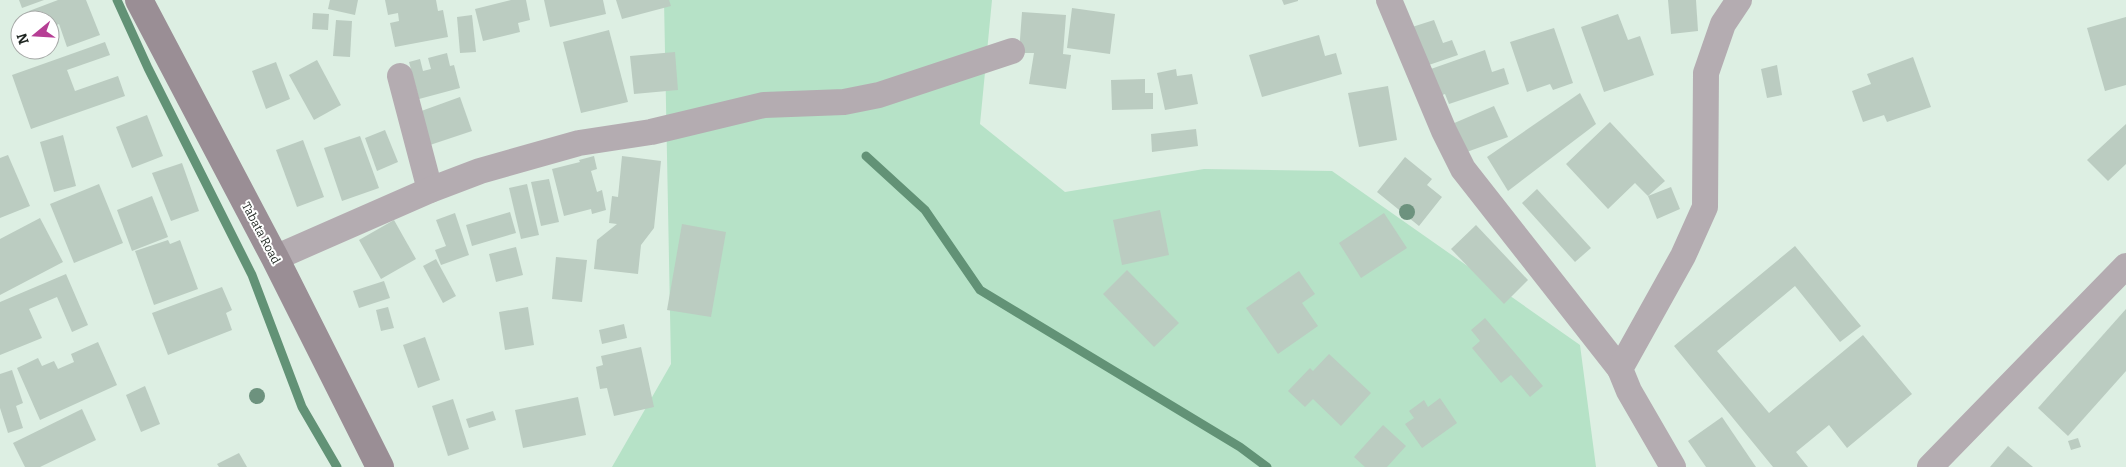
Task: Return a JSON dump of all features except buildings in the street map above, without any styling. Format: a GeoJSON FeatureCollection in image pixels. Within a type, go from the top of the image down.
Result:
{"type":"FeatureCollection","features":[{"type":"Feature","properties":{"kind":"main road","name":"Tabata Road"},"geometry":{"type":"LineString","coordinates":[[139,0],[274,258],[380,467]]}},
{"type":"Feature","properties":{"kind":"street"},"geometry":{"type":"LineString","coordinates":[[1389,0],[1444,131],[1463,169],[1620,369],[1629,392],[1673,467]]}},
{"type":"Feature","properties":{"kind":"street"},"geometry":{"type":"LineString","coordinates":[[1620,369],[1683,256],[1705,207],[1706,73],[1723,24],[1739,0]]}},
{"type":"Feature","properties":{"kind":"street"},"geometry":{"type":"LineString","coordinates":[[274,258],[430,190],[480,171],[579,143],[651,132],[764,105],[844,102],[879,95],[1012,51]]}},
{"type":"Feature","properties":{"kind":"street"},"geometry":{"type":"LineString","coordinates":[[400,76],[430,190]]}},
{"type":"Feature","properties":{"kind":"street"},"geometry":{"type":"LineString","coordinates":[[1930,467],[2126,266]]}},
{"type":"Feature","properties":{"kind":"green space"},"geometry":{"type":"Polygon","coordinates":[[[664,0],[992,0],[980,124],[1065,192],[1204,169],[1332,171],[1580,345],[1596,467],[612,467],[671,364],[664,0]]]}},
{"type":"Feature","properties":{"kind":"waterway"},"geometry":{"type":"LineString","coordinates":[[117,0],[148,68],[252,275],[302,407],[337,467]]}},
{"type":"Feature","properties":{"kind":"waterway"},"geometry":{"type":"LineString","coordinates":[[866,156],[925,210],[980,290],[1240,447],[1267,467]]}}]}
